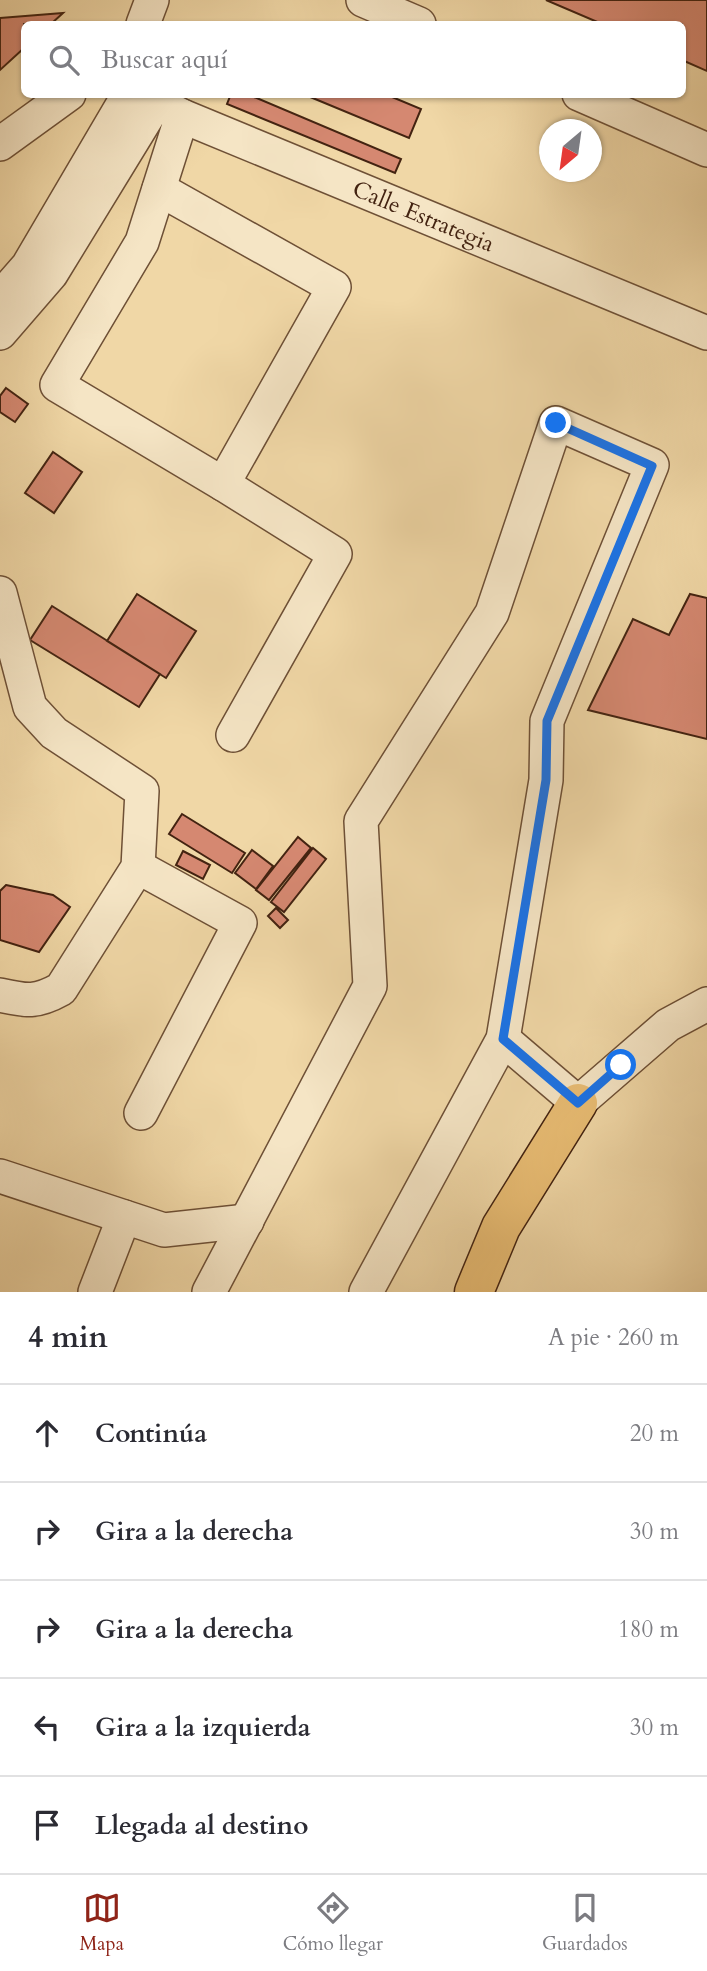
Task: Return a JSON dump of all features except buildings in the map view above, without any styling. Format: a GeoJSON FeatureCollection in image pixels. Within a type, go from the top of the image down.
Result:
{"type":"FeatureCollection","features":[{"type":"Feature","properties":{"kind":"highway"},"geometry":{"type":"LineString","coordinates":[[474,1292],[502,1227],[578,1103]]}},
{"type":"Feature","properties":{"kind":"street"},"geometry":{"type":"LineString","coordinates":[[143,21],[152,0]]}},
{"type":"Feature","properties":{"kind":"street"},"geometry":{"type":"LineString","coordinates":[[363,0],[412,21]]}},
{"type":"Feature","properties":{"kind":"street"},"geometry":{"type":"LineString","coordinates":[[0,144],[63,98]]}},
{"type":"Feature","properties":{"kind":"street"},"geometry":{"type":"LineString","coordinates":[[588,98],[707,150]]}},
{"type":"Feature","properties":{"kind":"street"},"geometry":{"type":"LineString","coordinates":[[152,102],[159,189],[142,242],[57,385],[335,554],[233,735]]}},
{"type":"Feature","properties":{"kind":"street"},"geometry":{"type":"LineString","coordinates":[[0,299],[28,267],[152,102]]}},
{"type":"Feature","properties":{"kind":"street"},"geometry":{"type":"LineString","coordinates":[[0,334],[51,274],[152,102]]}},
{"type":"Feature","properties":{"kind":"street","name":"Calle Estrategia"},"geometry":{"type":"LineString","coordinates":[[152,102],[707,333]]}},
{"type":"Feature","properties":{"kind":"street"},"geometry":{"type":"LineString","coordinates":[[159,189],[334,287],[223,484]]}},
{"type":"Feature","properties":{"kind":"street"},"geometry":{"type":"LineString","coordinates":[[209,1292],[370,986],[360,821],[492,613],[556,423],[652,466],[547,721],[546,780],[503,1039],[366,1292]]}},
{"type":"Feature","properties":{"kind":"street"},"geometry":{"type":"LineString","coordinates":[[0,593],[30,707],[54,733],[142,791],[138,867],[61,989],[45,998],[27,1001],[0,995]]}},
{"type":"Feature","properties":{"kind":"street"},"geometry":{"type":"LineString","coordinates":[[138,867],[240,923],[141,1113]]}},
{"type":"Feature","properties":{"kind":"street"},"geometry":{"type":"LineString","coordinates":[[503,1039],[578,1103],[668,1025],[707,1004]]}},
{"type":"Feature","properties":{"kind":"street"},"geometry":{"type":"LineString","coordinates":[[0,1176],[164,1230],[247,1221]]}},
{"type":"Feature","properties":{"kind":"street"},"geometry":{"type":"LineString","coordinates":[[94,1292],[124,1217]]}},
{"type":"Feature","properties":{"kind":"route"},"geometry":{"type":"LineString","coordinates":[[556,423],[652,466],[547,721],[546,780],[503,1039],[578,1103],[621,1065]]}}]}
